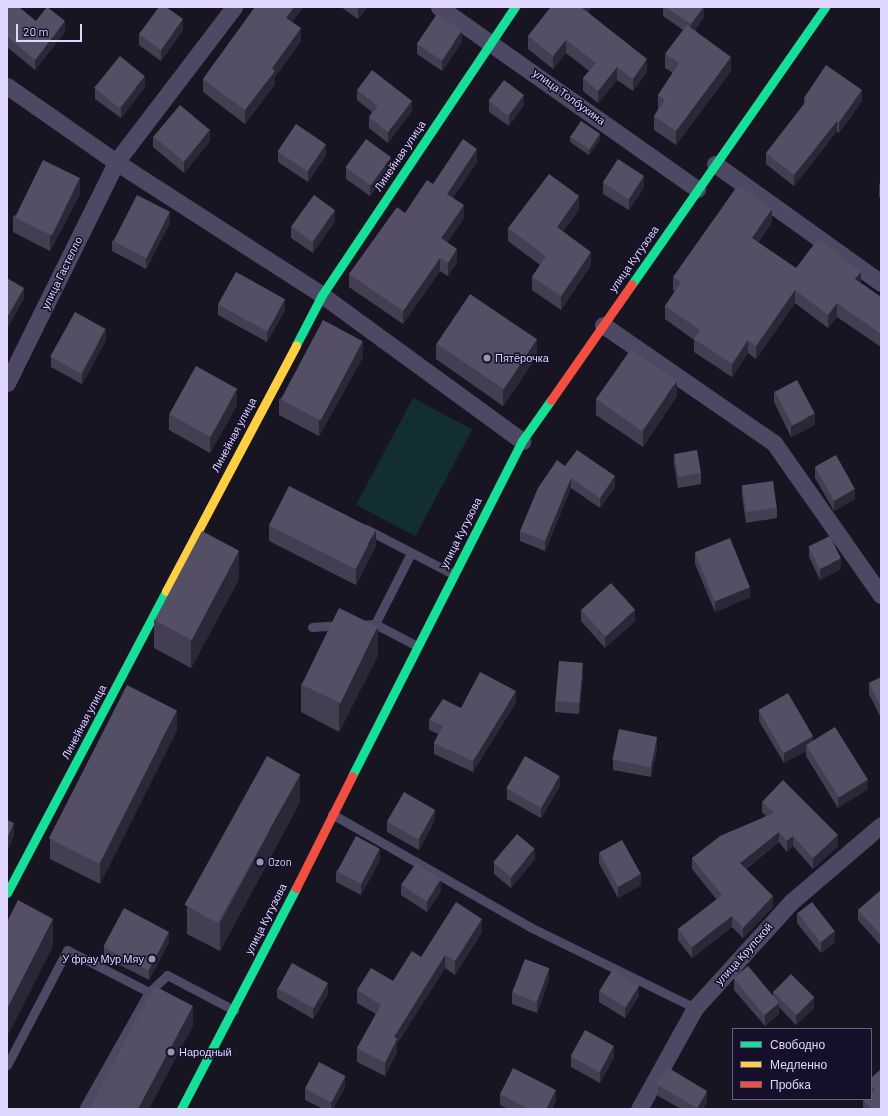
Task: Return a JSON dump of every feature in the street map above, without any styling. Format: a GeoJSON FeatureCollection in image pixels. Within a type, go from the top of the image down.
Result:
{"type":"FeatureCollection","features":[{"type":"Feature","properties":{"kind":"street","name":"улица Гастелло"},"geometry":{"type":"LineString","coordinates":[[7,383],[116,162],[234,7]]}},
{"type":"Feature","properties":{"kind":"street","name":"улица Толбухина"},"geometry":{"type":"LineString","coordinates":[[439,7],[491,42],[697,188]]}},
{"type":"Feature","properties":{"kind":"street","name":"Линейная улица"},"geometry":{"type":"LineString","coordinates":[[7,893],[322,295],[516,7]]}},
{"type":"Feature","properties":{"kind":"street","name":"улица Кутузова"},"geometry":{"type":"LineString","coordinates":[[181,1109],[234,1010],[453,574],[522,441],[697,188],[825,7]]}},
{"type":"Feature","properties":{"kind":"street"},"geometry":{"type":"LineString","coordinates":[[7,86],[116,162],[322,295],[522,441]]}},
{"type":"Feature","properties":{"kind":"street"},"geometry":{"type":"LineString","coordinates":[[715,164],[881,283]]}},
{"type":"Feature","properties":{"kind":"street"},"geometry":{"type":"LineString","coordinates":[[603,325],[774,443],[881,595]]}},
{"type":"Feature","properties":{"kind":"street","name":"улица Крупской"},"geometry":{"type":"LineString","coordinates":[[639,1109],[696,1008],[791,902],[881,825]]}},
{"type":"Feature","properties":{"kind":"lane"},"geometry":{"type":"LineString","coordinates":[[358,525],[453,574]]}},
{"type":"Feature","properties":{"kind":"lane"},"geometry":{"type":"LineString","coordinates":[[375,624],[411,552]]}},
{"type":"Feature","properties":{"kind":"lane"},"geometry":{"type":"LineString","coordinates":[[312,627],[375,624],[417,646]]}},
{"type":"Feature","properties":{"kind":"lane"},"geometry":{"type":"LineString","coordinates":[[332,814],[530,927],[696,1008]]}},
{"type":"Feature","properties":{"kind":"lane"},"geometry":{"type":"LineString","coordinates":[[7,1065],[67,950],[148,992]]}},
{"type":"Feature","properties":{"kind":"lane"},"geometry":{"type":"LineString","coordinates":[[83,1109],[148,992],[167,975],[234,1010]]}},
{"type":"Feature","properties":{"kind":"green space"},"geometry":{"type":"Polygon","coordinates":[[[413,398],[472,429],[415,536],[356,505],[413,398]]]}},
{"type":"Feature","properties":{"kind":"building"},"geometry":{"type":"Polygon","coordinates":[[[7,7],[19,7],[36,21],[47,7],[65,21],[35,60],[7,36],[7,7]]]}},
{"type":"Feature","properties":{"kind":"building"},"geometry":{"type":"Polygon","coordinates":[[[159,7],[166,7],[183,19],[161,50],[139,34],[159,7]]]}},
{"type":"Feature","properties":{"kind":"building"},"geometry":{"type":"Polygon","coordinates":[[[255,7],[294,7],[286,18],[301,28],[272,68],[275,71],[245,110],[203,79],[255,7]]]}},
{"type":"Feature","properties":{"kind":"building"},"geometry":{"type":"Polygon","coordinates":[[[551,7],[581,7],[647,59],[633,79],[617,67],[598,91],[583,78],[596,63],[566,40],[553,56],[528,36],[551,7]]]}},
{"type":"Feature","properties":{"kind":"building"},"geometry":{"type":"Polygon","coordinates":[[[666,7],[703,7],[691,24],[666,7]]]}},
{"type":"Feature","properties":{"kind":"building"},"geometry":{"type":"Polygon","coordinates":[[[437,14],[462,31],[442,61],[417,44],[437,14]]]}},
{"type":"Feature","properties":{"kind":"building"},"geometry":{"type":"Polygon","coordinates":[[[687,25],[731,57],[676,131],[654,116],[665,100],[658,95],[679,63],[665,54],[687,25]]]}},
{"type":"Feature","properties":{"kind":"building"},"geometry":{"type":"Polygon","coordinates":[[[120,56],[145,76],[119,108],[94,88],[120,56]]]}},
{"type":"Feature","properties":{"kind":"building"},"geometry":{"type":"Polygon","coordinates":[[[826,65],[862,90],[839,122],[837,121],[794,175],[766,153],[807,100],[804,98],[826,65]]]}},
{"type":"Feature","properties":{"kind":"building"},"geometry":{"type":"Polygon","coordinates":[[[372,70],[412,101],[388,132],[369,117],[378,106],[357,90],[372,70]]]}},
{"type":"Feature","properties":{"kind":"building"},"geometry":{"type":"Polygon","coordinates":[[[504,80],[524,95],[508,116],[488,101],[504,80]]]}},
{"type":"Feature","properties":{"kind":"building"},"geometry":{"type":"Polygon","coordinates":[[[180,105],[210,130],[184,161],[154,136],[180,105]]]}},
{"type":"Feature","properties":{"kind":"building"},"geometry":{"type":"Polygon","coordinates":[[[581,121],[600,134],[589,150],[570,137],[581,121]]]}},
{"type":"Feature","properties":{"kind":"building"},"geometry":{"type":"Polygon","coordinates":[[[296,124],[326,144],[307,171],[278,151],[296,124]]]}},
{"type":"Feature","properties":{"kind":"building"},"geometry":{"type":"Polygon","coordinates":[[[366,139],[391,157],[371,186],[345,167],[366,139]]]}},
{"type":"Feature","properties":{"kind":"building"},"geometry":{"type":"Polygon","coordinates":[[[463,139],[477,149],[447,194],[464,205],[441,238],[457,249],[448,263],[440,258],[403,311],[349,274],[397,207],[405,213],[427,180],[433,184],[463,139]]]}},
{"type":"Feature","properties":{"kind":"building"},"geometry":{"type":"Polygon","coordinates":[[[618,159],[644,176],[629,199],[603,182],[618,159]]]}},
{"type":"Feature","properties":{"kind":"building"},"geometry":{"type":"Polygon","coordinates":[[[43,160],[80,178],[52,235],[15,218],[43,160]]]}},
{"type":"Feature","properties":{"kind":"building"},"geometry":{"type":"Polygon","coordinates":[[[549,174],[579,196],[557,227],[591,252],[561,296],[532,277],[546,256],[508,228],[549,174]]]}},
{"type":"Feature","properties":{"kind":"building"},"geometry":{"type":"Polygon","coordinates":[[[738,185],[772,209],[752,238],[796,268],[818,239],[861,272],[855,279],[881,297],[881,334],[837,303],[828,315],[795,290],[756,346],[748,340],[732,364],[694,339],[700,330],[665,306],[681,282],[673,277],[738,185]]]}},
{"type":"Feature","properties":{"kind":"building"},"geometry":{"type":"Polygon","coordinates":[[[137,195],[170,212],[146,258],[113,241],[137,195]]]}},
{"type":"Feature","properties":{"kind":"building"},"geometry":{"type":"Polygon","coordinates":[[[314,195],[335,210],[312,242],[291,227],[314,195]]]}},
{"type":"Feature","properties":{"kind":"building"},"geometry":{"type":"Polygon","coordinates":[[[236,272],[285,299],[267,332],[218,304],[236,272]]]}},
{"type":"Feature","properties":{"kind":"building"},"geometry":{"type":"Polygon","coordinates":[[[7,278],[24,288],[7,318],[7,278]]]}},
{"type":"Feature","properties":{"kind":"building","name":"Пятёрочка"},"geometry":{"type":"Polygon","coordinates":[[[470,294],[537,339],[504,389],[436,344],[470,294]]]}},
{"type":"Feature","properties":{"kind":"building"},"geometry":{"type":"Polygon","coordinates":[[[75,312],[106,329],[81,374],[50,357],[75,312]]]}},
{"type":"Feature","properties":{"kind":"building"},"geometry":{"type":"Polygon","coordinates":[[[323,320],[363,341],[320,421],[281,399],[323,320]]]}},
{"type":"Feature","properties":{"kind":"building"},"geometry":{"type":"Polygon","coordinates":[[[631,349],[677,381],[642,431],[596,399],[631,349]]]}},
{"type":"Feature","properties":{"kind":"building"},"geometry":{"type":"Polygon","coordinates":[[[196,366],[237,389],[210,437],[169,414],[196,366]]]}},
{"type":"Feature","properties":{"kind":"building"},"geometry":{"type":"Polygon","coordinates":[[[797,380],[815,414],[793,425],[775,392],[797,380]]]}},
{"type":"Feature","properties":{"kind":"building"},"geometry":{"type":"Polygon","coordinates":[[[577,450],[615,476],[600,498],[571,478],[545,541],[520,531],[538,488],[557,460],[565,466],[577,450]]]}},
{"type":"Feature","properties":{"kind":"building"},"geometry":{"type":"Polygon","coordinates":[[[697,450],[701,473],[678,477],[674,454],[697,450]]]}},
{"type":"Feature","properties":{"kind":"building"},"geometry":{"type":"Polygon","coordinates":[[[836,455],[855,489],[834,501],[815,467],[836,455]]]}},
{"type":"Feature","properties":{"kind":"building"},"geometry":{"type":"Polygon","coordinates":[[[773,481],[777,508],[746,512],[742,485],[773,481]]]}},
{"type":"Feature","properties":{"kind":"building"},"geometry":{"type":"Polygon","coordinates":[[[289,486],[375,530],[355,569],[269,525],[289,486]]]}},
{"type":"Feature","properties":{"kind":"building"},"geometry":{"type":"Polygon","coordinates":[[[202,531],[239,551],[192,640],[155,620],[202,531]]]}},
{"type":"Feature","properties":{"kind":"building"},"geometry":{"type":"Polygon","coordinates":[[[830,536],[841,558],[819,569],[808,547],[830,536]]]}},
{"type":"Feature","properties":{"kind":"building"},"geometry":{"type":"Polygon","coordinates":[[[730,538],[750,587],[715,601],[695,552],[730,538]]]}},
{"type":"Feature","properties":{"kind":"building"},"geometry":{"type":"Polygon","coordinates":[[[611,583],[635,610],[605,637],[581,610],[611,583]]]}},
{"type":"Feature","properties":{"kind":"building"},"geometry":{"type":"Polygon","coordinates":[[[339,608],[378,627],[340,703],[302,684],[339,608]]]}},
{"type":"Feature","properties":{"kind":"building"},"geometry":{"type":"Polygon","coordinates":[[[559,661],[583,663],[579,703],[556,701],[559,661]]]}},
{"type":"Feature","properties":{"kind":"building"},"geometry":{"type":"Polygon","coordinates":[[[480,672],[516,691],[473,761],[434,743],[443,726],[429,720],[443,699],[461,708],[480,672]]]}},
{"type":"Feature","properties":{"kind":"building"},"geometry":{"type":"Polygon","coordinates":[[[881,677],[881,707],[869,683],[881,677]]]}},
{"type":"Feature","properties":{"kind":"building"},"geometry":{"type":"Polygon","coordinates":[[[127,685],[177,710],[99,864],[49,838],[127,685]]]}},
{"type":"Feature","properties":{"kind":"building"},"geometry":{"type":"Polygon","coordinates":[[[788,693],[813,736],[784,753],[759,710],[788,693]]]}},
{"type":"Feature","properties":{"kind":"building"},"geometry":{"type":"Polygon","coordinates":[[[835,727],[868,780],[839,798],[806,745],[835,727]]]}},
{"type":"Feature","properties":{"kind":"building"},"geometry":{"type":"Polygon","coordinates":[[[619,729],[657,737],[651,767],[613,759],[619,729]]]}},
{"type":"Feature","properties":{"kind":"building"},"geometry":{"type":"Polygon","coordinates":[[[267,756],[300,774],[218,923],[185,905],[267,756]]]}},
{"type":"Feature","properties":{"kind":"building"},"geometry":{"type":"Polygon","coordinates":[[[525,756],[560,776],[541,808],[506,788],[525,756]]]}},
{"type":"Feature","properties":{"kind":"building"},"geometry":{"type":"Polygon","coordinates":[[[783,780],[838,835],[813,858],[793,836],[787,841],[779,832],[740,863],[773,896],[743,928],[732,916],[692,947],[678,929],[722,895],[692,858],[720,836],[774,813],[762,802],[783,780]]]}},
{"type":"Feature","properties":{"kind":"building"},"geometry":{"type":"Polygon","coordinates":[[[404,792],[435,810],[418,839],[387,821],[404,792]]]}},
{"type":"Feature","properties":{"kind":"building"},"geometry":{"type":"Polygon","coordinates":[[[7,820],[14,823],[7,839],[7,820]]]}},
{"type":"Feature","properties":{"kind":"building"},"geometry":{"type":"Polygon","coordinates":[[[517,834],[535,849],[511,877],[493,862],[517,834]]]}},
{"type":"Feature","properties":{"kind":"building"},"geometry":{"type":"Polygon","coordinates":[[[356,836],[380,849],[361,884],[337,871],[356,836]]]}},
{"type":"Feature","properties":{"kind":"building"},"geometry":{"type":"Polygon","coordinates":[[[622,840],[641,874],[618,887],[599,853],[622,840]]]}},
{"type":"Feature","properties":{"kind":"building"},"geometry":{"type":"Polygon","coordinates":[[[416,863],[441,880],[426,901],[401,885],[416,863]]]}},
{"type":"Feature","properties":{"kind":"building"},"geometry":{"type":"Polygon","coordinates":[[[881,890],[881,935],[858,910],[881,890]]]}},
{"type":"Feature","properties":{"kind":"building"},"geometry":{"type":"Polygon","coordinates":[[[18,900],[53,919],[7,1009],[7,922],[18,900]]]}},
{"type":"Feature","properties":{"kind":"building"},"geometry":{"type":"Polygon","coordinates":[[[456,902],[482,919],[455,961],[445,955],[394,1037],[397,1039],[385,1063],[357,1048],[381,1005],[357,990],[371,968],[393,981],[412,951],[421,957],[456,902]]]}},
{"type":"Feature","properties":{"kind":"building"},"geometry":{"type":"Polygon","coordinates":[[[812,902],[835,931],[821,942],[798,913],[812,902]]]}},
{"type":"Feature","properties":{"kind":"building"},"geometry":{"type":"Polygon","coordinates":[[[124,908],[169,932],[148,971],[103,947],[124,908]]]}},
{"type":"Feature","properties":{"kind":"building"},"geometry":{"type":"Polygon","coordinates":[[[525,959],[549,968],[536,1002],[512,993],[525,959]]]}},
{"type":"Feature","properties":{"kind":"building"},"geometry":{"type":"Polygon","coordinates":[[[292,963],[328,983],[314,1008],[278,988],[292,963]]]}},
{"type":"Feature","properties":{"kind":"building"},"geometry":{"type":"Polygon","coordinates":[[[748,966],[779,1003],[764,1015],[733,978],[748,966]]]}},
{"type":"Feature","properties":{"kind":"building"},"geometry":{"type":"Polygon","coordinates":[[[613,969],[639,985],[626,1007],[599,991],[613,969]]]}},
{"type":"Feature","properties":{"kind":"building"},"geometry":{"type":"Polygon","coordinates":[[[791,974],[814,997],[797,1015],[773,992],[791,974]]]}},
{"type":"Feature","properties":{"kind":"building"},"geometry":{"type":"Polygon","coordinates":[[[155,986],[193,1006],[138,1109],[89,1109],[155,986]]]}},
{"type":"Feature","properties":{"kind":"building"},"geometry":{"type":"Polygon","coordinates":[[[585,1030],[614,1046],[599,1072],[570,1056],[585,1030]]]}},
{"type":"Feature","properties":{"kind":"building"},"geometry":{"type":"Polygon","coordinates":[[[319,1062],[345,1076],[331,1103],[305,1088],[319,1062]]]}},
{"type":"Feature","properties":{"kind":"building"},"geometry":{"type":"Polygon","coordinates":[[[667,1067],[707,1091],[697,1108],[657,1084],[667,1067]]]}},
{"type":"Feature","properties":{"kind":"building"},"geometry":{"type":"Polygon","coordinates":[[[513,1068],[556,1090],[546,1109],[529,1109],[500,1094],[513,1068]]]}},
{"type":"Feature","properties":{"kind":"building"},"geometry":{"type":"Polygon","coordinates":[[[881,1069],[881,1109],[872,1109],[863,1100],[872,1100],[872,1092],[875,1090],[872,1087],[872,1077],[881,1069]]]}},
{"type":"Feature","properties":{"kind":"traffic: fast"},"geometry":{"type":"LineString","coordinates":[[296,345],[322,295],[515,7]]}},
{"type":"Feature","properties":{"kind":"traffic: fast"},"geometry":{"type":"LineString","coordinates":[[632,284],[825,7]]}},
{"type":"Feature","properties":{"kind":"traffic: fast"},"geometry":{"type":"LineString","coordinates":[[352,776],[522,441],[551,400]]}},
{"type":"Feature","properties":{"kind":"traffic: fast"},"geometry":{"type":"LineString","coordinates":[[7,893],[166,591]]}},
{"type":"Feature","properties":{"kind":"traffic: fast"},"geometry":{"type":"LineString","coordinates":[[181,1109],[296,888]]}},
{"type":"Feature","properties":{"kind":"traffic: slow"},"geometry":{"type":"LineString","coordinates":[[166,591],[296,345]]}},
{"type":"Feature","properties":{"kind":"traffic: jam"},"geometry":{"type":"LineString","coordinates":[[551,400],[632,284]]}},
{"type":"Feature","properties":{"kind":"traffic: jam"},"geometry":{"type":"LineString","coordinates":[[296,888],[352,776]]}},
{"type":"Feature","properties":{"kind":"place","name":"Пятёрочка"},"geometry":{"type":"Point","coordinates":[487,358]}},
{"type":"Feature","properties":{"kind":"place","name":"Ozon"},"geometry":{"type":"Point","coordinates":[260,862]}},
{"type":"Feature","properties":{"kind":"place","name":"У фрау Мур Мяу"},"geometry":{"type":"Point","coordinates":[152,959]}},
{"type":"Feature","properties":{"kind":"place","name":"Народный"},"geometry":{"type":"Point","coordinates":[171,1052]}}]}
